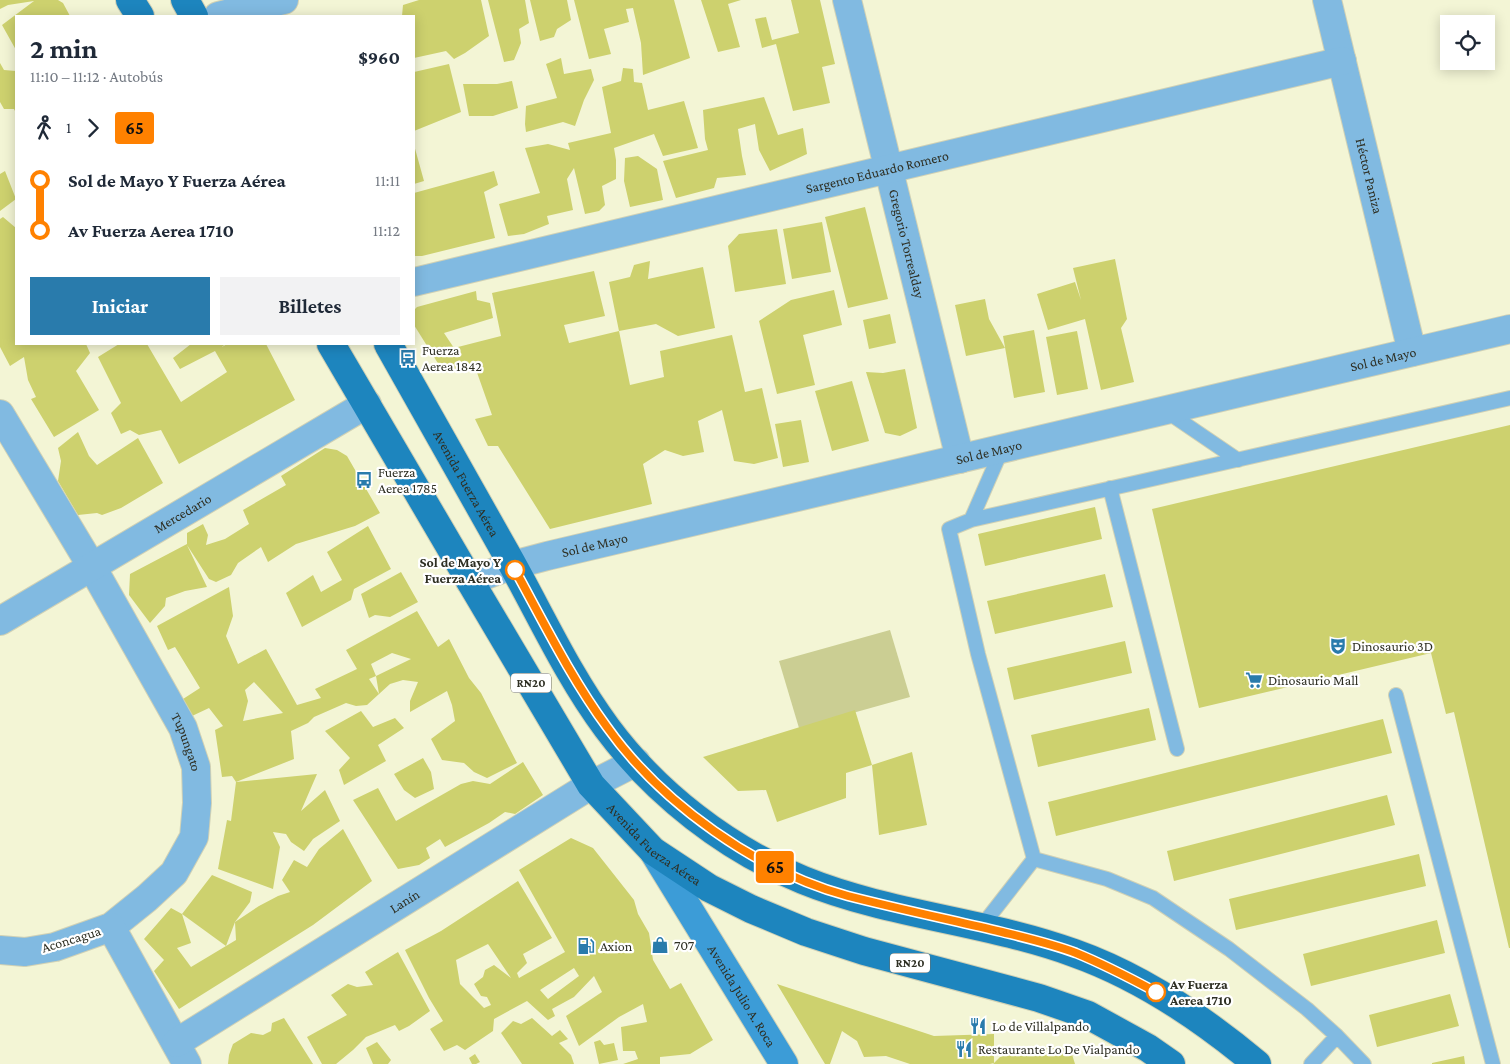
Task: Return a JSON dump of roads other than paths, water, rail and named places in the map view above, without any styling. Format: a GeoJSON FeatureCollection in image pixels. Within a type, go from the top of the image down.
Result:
{"type":"FeatureCollection","features":[{"type":"Feature","properties":{"kind":"main road"},"geometry":{"type":"LineString","coordinates":[[130,0],[139,15]]}},
{"type":"Feature","properties":{"kind":"main road"},"geometry":{"type":"LineString","coordinates":[[185,0],[193,15]]}},
{"type":"Feature","properties":{"kind":"main road","name":"Avenida Fuerza Aérea"},"geometry":{"type":"LineString","coordinates":[[332,345],[591,785],[653,851],[709,888],[751,909],[806,932],[1038,998],[1088,1015],[1148,1048],[1171,1064]]}},
{"type":"Feature","properties":{"kind":"main road","name":"Avenida Fuerza Aérea"},"geometry":{"type":"LineString","coordinates":[[389,345],[576,680],[608,729],[636,762],[670,796],[701,821],[740,848],[802,880],[846,895],[981,927],[1074,953],[1125,976],[1186,1010],[1232,1043],[1257,1064]]}},
{"type":"Feature","properties":{"kind":"main road","name":"Avenida Julio A. Roca"},"geometry":{"type":"LineString","coordinates":[[653,851],[784,1064]]}},
{"type":"Feature","properties":{"kind":"street"},"geometry":{"type":"LineString","coordinates":[[222,15],[284,0]]}},
{"type":"Feature","properties":{"kind":"street","name":"Gregorio Torrealday"},"geometry":{"type":"LineString","coordinates":[[847,0],[960,459]]}},
{"type":"Feature","properties":{"kind":"street","name":"Héctor Paniza"},"geometry":{"type":"LineString","coordinates":[[1327,0],[1412,352]]}},
{"type":"Feature","properties":{"kind":"street","name":"Sargento Eduardo Romero"},"geometry":{"type":"LineString","coordinates":[[415,282],[1342,61]]}},
{"type":"Feature","properties":{"kind":"street","name":"Sol de Mayo"},"geometry":{"type":"LineString","coordinates":[[470,581],[513,565],[548,556],[1510,329]]}},
{"type":"Feature","properties":{"kind":"street","name":"Mercedario"},"geometry":{"type":"LineString","coordinates":[[0,621],[367,404]]}},
{"type":"Feature","properties":{"kind":"street","name":"Tupungato"},"geometry":{"type":"LineString","coordinates":[[0,414],[92,566],[183,728],[196,767],[197,803],[194,837],[174,873],[111,927]]}},
{"type":"Feature","properties":{"kind":"street","name":"Lanín"},"geometry":{"type":"LineString","coordinates":[[181,1054],[591,785],[636,762]]}},
{"type":"Feature","properties":{"kind":"street"},"geometry":{"type":"LineString","coordinates":[[111,927],[181,1054]]}},
{"type":"Feature","properties":{"kind":"street","name":"Aconcagua"},"geometry":{"type":"LineString","coordinates":[[0,950],[25,952],[55,947],[111,927]]}},
{"type":"Feature","properties":{"kind":"lane"},"geometry":{"type":"LineString","coordinates":[[1034,859],[978,654],[949,529],[972,520],[1510,398]]}},
{"type":"Feature","properties":{"kind":"lane"},"geometry":{"type":"LineString","coordinates":[[1165,410],[1238,460]]}},
{"type":"Feature","properties":{"kind":"lane"},"geometry":{"type":"LineString","coordinates":[[972,520],[1002,449]]}},
{"type":"Feature","properties":{"kind":"lane"},"geometry":{"type":"LineString","coordinates":[[1110,488],[1177,749]]}},
{"type":"Feature","properties":{"kind":"lane"},"geometry":{"type":"LineString","coordinates":[[1396,695],[1493,1064]]}},
{"type":"Feature","properties":{"kind":"lane"},"geometry":{"type":"LineString","coordinates":[[981,927],[1034,859]]}},
{"type":"Feature","properties":{"kind":"lane"},"geometry":{"type":"LineString","coordinates":[[1034,859],[1107,879],[1153,898],[1229,949],[1307,1009],[1338,1036],[1364,1064]]}},
{"type":"Feature","properties":{"kind":"lane"},"geometry":{"type":"LineString","coordinates":[[1311,1064],[1338,1036]]}},
{"type":"Feature","properties":{"kind":"place","name":"Fuerza Aerea 1842"},"geometry":{"type":"Point","coordinates":[408,358]}},
{"type":"Feature","properties":{"kind":"place","name":"Fuerza Aerea 1785"},"geometry":{"type":"Point","coordinates":[364,480]}},
{"type":"Feature","properties":{"kind":"place","name":"Sol de Mayo Y Fuerza Aérea"},"geometry":{"type":"Point","coordinates":[515,570]}},
{"type":"Feature","properties":{"kind":"place","name":"Dinosaurio 3D"},"geometry":{"type":"Point","coordinates":[1338,646]}},
{"type":"Feature","properties":{"kind":"place","name":"Dinosaurio Mall"},"geometry":{"type":"Point","coordinates":[1254,680]}},
{"type":"Feature","properties":{"kind":"place","name":"707"},"geometry":{"type":"Point","coordinates":[660,945]}},
{"type":"Feature","properties":{"kind":"place","name":"Axion"},"geometry":{"type":"Point","coordinates":[586,946]}},
{"type":"Feature","properties":{"kind":"place","name":"Av Fuerza Aerea 1710"},"geometry":{"type":"Point","coordinates":[1156,992]}},
{"type":"Feature","properties":{"kind":"place","name":"Lo de Villalpando"},"geometry":{"type":"Point","coordinates":[978,1026]}},
{"type":"Feature","properties":{"kind":"place","name":"Restaurante Lo De Vialpando"},"geometry":{"type":"Point","coordinates":[964,1049]}}]}
